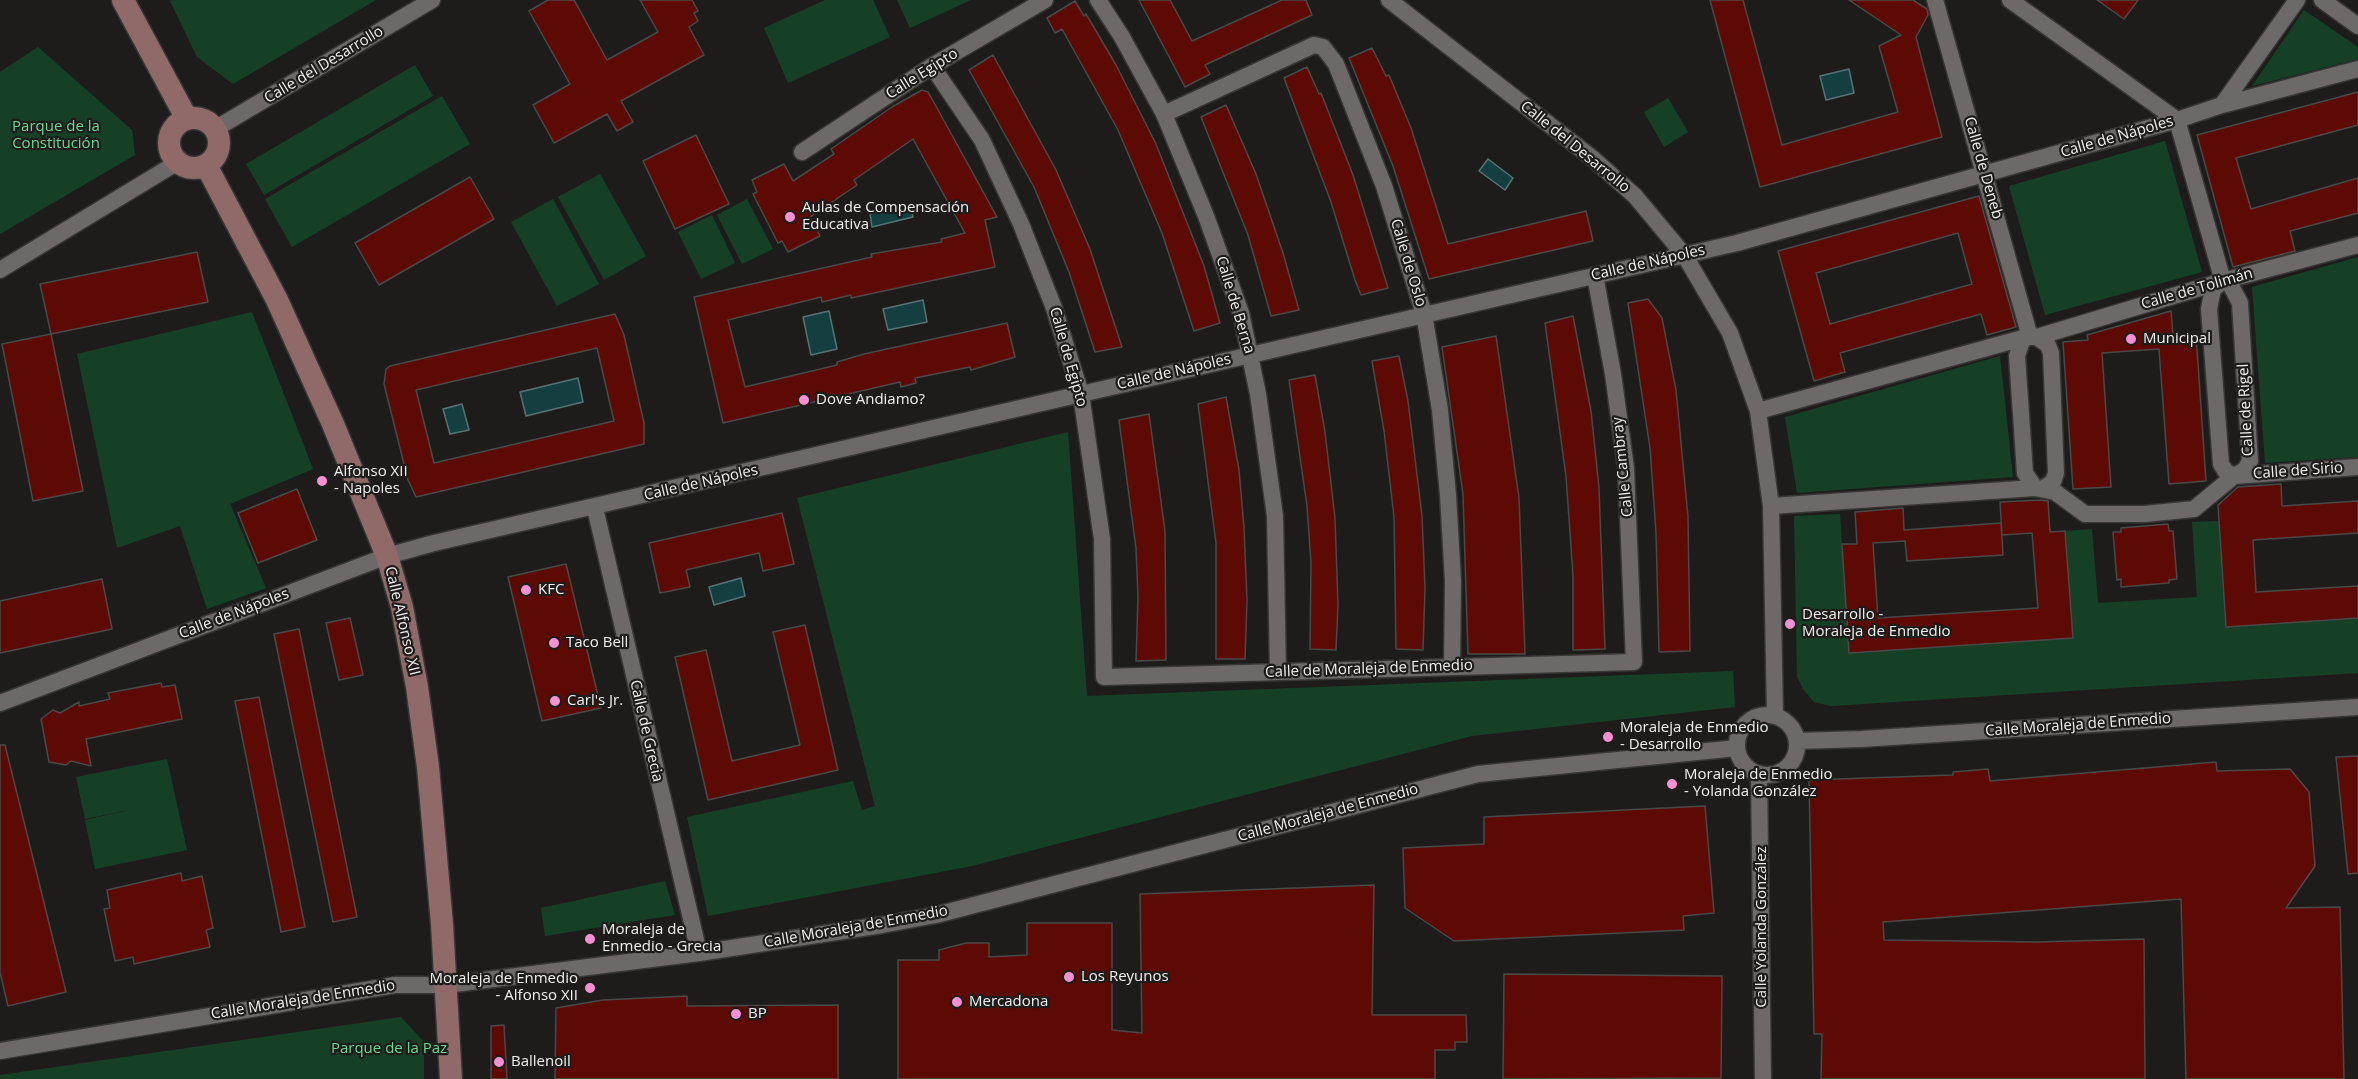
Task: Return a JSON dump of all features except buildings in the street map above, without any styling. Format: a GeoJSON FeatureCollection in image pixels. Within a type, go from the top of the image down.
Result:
{"type":"FeatureCollection","features":[{"type":"Feature","properties":{"kind":"street","name":"Calle del Desarrollo"},"geometry":{"type":"LineString","coordinates":[[215,129],[432,0]]}},
{"type":"Feature","properties":{"kind":"street","name":"Calle Egipto"},"geometry":{"type":"LineString","coordinates":[[802,152],[932,66],[1045,0]]}},
{"type":"Feature","properties":{"kind":"street","name":"Calle de Berna"},"geometry":{"type":"LineString","coordinates":[[1098,0],[1122,37],[1164,114],[1206,216],[1241,313],[1251,353],[1275,516],[1278,672]]}},
{"type":"Feature","properties":{"kind":"street","name":"Calle del Desarrollo"},"geometry":{"type":"LineString","coordinates":[[1389,0],[1591,157],[1635,196],[1685,255],[1730,333],[1758,411],[1771,506],[1775,716]]}},
{"type":"Feature","properties":{"kind":"street","name":"Calle de Deneb"},"geometry":{"type":"LineString","coordinates":[[1935,0],[2030,337]]}},
{"type":"Feature","properties":{"kind":"street"},"geometry":{"type":"LineString","coordinates":[[2010,0],[2177,120]]}},
{"type":"Feature","properties":{"kind":"street"},"geometry":{"type":"LineString","coordinates":[[2222,105],[2297,0]]}},
{"type":"Feature","properties":{"kind":"street"},"geometry":{"type":"LineString","coordinates":[[2322,0],[2358,26]]}},
{"type":"Feature","properties":{"kind":"street"},"geometry":{"type":"LineString","coordinates":[[126,1],[187,119]]}},
{"type":"Feature","properties":{"kind":"street","name":"Calle de Oslo"},"geometry":{"type":"LineString","coordinates":[[1164,114],[1306,48],[1323,47],[1336,64],[1380,176],[1424,314],[1440,410],[1448,495],[1453,581],[1452,667]]}},
{"type":"Feature","properties":{"kind":"street","name":"Calle de Egipto"},"geometry":{"type":"LineString","coordinates":[[932,66],[981,140],[1021,224],[1054,308],[1081,394],[1102,539],[1104,677]]}},
{"type":"Feature","properties":{"kind":"street","name":"Calle de Nápoles"},"geometry":{"type":"LineString","coordinates":[[0,703],[387,556],[1251,353],[1685,255],[1985,175],[2222,105],[2358,69]]}},
{"type":"Feature","properties":{"kind":"street"},"geometry":{"type":"LineString","coordinates":[[187,119],[203,119],[215,129],[219,145],[217,153],[206,165],[191,168],[178,162],[170,151],[170,138],[176,126],[187,119]]}},
{"type":"Feature","properties":{"kind":"street","name":"Calle de Rigel"},"geometry":{"type":"LineString","coordinates":[[2177,120],[2223,281]]}},
{"type":"Feature","properties":{"kind":"street"},"geometry":{"type":"LineString","coordinates":[[0,270],[178,162]]}},
{"type":"Feature","properties":{"kind":"street","name":"Calle Alfonso XII"},"geometry":{"type":"LineString","coordinates":[[206,165],[277,300],[333,424],[387,556],[402,607],[417,687],[428,767],[446,985],[451,1079]]}},
{"type":"Feature","properties":{"kind":"street","name":"Calle de Tolimán"},"geometry":{"type":"LineString","coordinates":[[1758,411],[2358,245]]}},
{"type":"Feature","properties":{"kind":"street","name":"Calle Cambray"},"geometry":{"type":"LineString","coordinates":[[1595,275],[1613,374],[1626,468],[1634,662]]}},
{"type":"Feature","properties":{"kind":"street","name":"Calle de Rigel"},"geometry":{"type":"LineString","coordinates":[[2223,281],[2230,284],[2240,303],[2250,450],[2250,461],[2245,470],[2234,476],[2226,472],[2221,464],[2209,309],[2213,289],[2223,281]]}},
{"type":"Feature","properties":{"kind":"street"},"geometry":{"type":"LineString","coordinates":[[2030,337],[2048,345],[2051,353],[2056,472],[2053,482],[2038,489],[2025,473],[2017,356],[2030,337]]}},
{"type":"Feature","properties":{"kind":"street","name":"Calle de Sirio"},"geometry":{"type":"LineString","coordinates":[[1771,506],[2038,489],[2055,492],[2085,514],[2145,514],[2194,509],[2234,476],[2358,467]]}},
{"type":"Feature","properties":{"kind":"street","name":"Calle de Grecia"},"geometry":{"type":"LineString","coordinates":[[595,508],[699,953]]}},
{"type":"Feature","properties":{"kind":"street","name":"Calle de Moraleja de Enmedio"},"geometry":{"type":"LineString","coordinates":[[1104,677],[1634,662]]}},
{"type":"Feature","properties":{"kind":"street","name":"Calle Moraleja de Enmedio"},"geometry":{"type":"LineString","coordinates":[[1797,741],[2358,707]]}},
{"type":"Feature","properties":{"kind":"street"},"geometry":{"type":"LineString","coordinates":[[1764,715],[1775,716],[1790,725],[1797,741],[1796,753],[1791,764],[1782,772],[1771,776],[1759,775],[1746,768],[1737,748],[1738,737],[1743,726],[1752,719],[1764,715]]}},
{"type":"Feature","properties":{"kind":"street","name":"Calle Moraleja de Enmedio"},"geometry":{"type":"LineString","coordinates":[[0,1052],[395,985],[446,985],[699,953],[936,915],[1478,774],[1737,748]]}},
{"type":"Feature","properties":{"kind":"street","name":"Calle Yolanda González"},"geometry":{"type":"LineString","coordinates":[[1759,775],[1763,1079]]}},
{"type":"Feature","properties":{"kind":"green space"},"geometry":{"type":"Polygon","coordinates":[[[376,0],[233,84],[197,57],[170,1],[376,0]]]}},
{"type":"Feature","properties":{"kind":"green space"},"geometry":{"type":"Polygon","coordinates":[[[825,0],[873,0],[890,37],[788,83],[764,28],[825,0]]]}},
{"type":"Feature","properties":{"kind":"green space"},"geometry":{"type":"Polygon","coordinates":[[[897,0],[971,0],[910,28],[897,0]]]}},
{"type":"Feature","properties":{"kind":"green space"},"geometry":{"type":"Polygon","coordinates":[[[2304,10],[2358,47],[2358,59],[2252,86],[2304,10]]]}},
{"type":"Feature","properties":{"kind":"green space","name":"Parque de la Constitución"},"geometry":{"type":"Polygon","coordinates":[[[38,47],[132,130],[135,155],[0,234],[0,72],[38,47]]]}},
{"type":"Feature","properties":{"kind":"green space"},"geometry":{"type":"Polygon","coordinates":[[[415,65],[433,96],[264,195],[246,164],[415,65]]]}},
{"type":"Feature","properties":{"kind":"green space"},"geometry":{"type":"Polygon","coordinates":[[[442,96],[470,144],[292,247],[265,199],[442,96]]]}},
{"type":"Feature","properties":{"kind":"green space"},"geometry":{"type":"Polygon","coordinates":[[[1668,98],[1688,132],[1664,147],[1644,112],[1668,98]]]}},
{"type":"Feature","properties":{"kind":"green space"},"geometry":{"type":"Polygon","coordinates":[[[2165,141],[2202,272],[2045,315],[2009,186],[2165,141]]]}},
{"type":"Feature","properties":{"kind":"green space"},"geometry":{"type":"Polygon","coordinates":[[[600,174],[646,256],[604,280],[558,197],[600,174]]]}},
{"type":"Feature","properties":{"kind":"green space"},"geometry":{"type":"Polygon","coordinates":[[[553,199],[599,284],[557,306],[511,222],[553,199]]]}},
{"type":"Feature","properties":{"kind":"green space"},"geometry":{"type":"Polygon","coordinates":[[[747,199],[773,249],[742,264],[717,215],[747,199]]]}},
{"type":"Feature","properties":{"kind":"green space"},"geometry":{"type":"Polygon","coordinates":[[[712,215],[735,263],[701,279],[678,232],[712,215]]]}},
{"type":"Feature","properties":{"kind":"green space"},"geometry":{"type":"Polygon","coordinates":[[[2358,257],[2358,457],[2265,463],[2252,287],[2358,257]]]}},
{"type":"Feature","properties":{"kind":"green space"},"geometry":{"type":"Polygon","coordinates":[[[252,312],[313,469],[230,504],[266,588],[207,609],[180,526],[117,548],[77,354],[252,312]]]}},
{"type":"Feature","properties":{"kind":"green space"},"geometry":{"type":"Polygon","coordinates":[[[2000,356],[2013,477],[1797,493],[1785,417],[2000,356]]]}},
{"type":"Feature","properties":{"kind":"green space"},"geometry":{"type":"Polygon","coordinates":[[[1068,432],[1087,696],[1733,671],[1735,707],[1472,736],[972,866],[708,916],[687,817],[853,781],[862,810],[875,806],[797,498],[1068,432]]]}},
{"type":"Feature","properties":{"kind":"green space"},"geometry":{"type":"Polygon","coordinates":[[[1840,514],[1849,652],[2073,638],[2065,531],[2092,529],[2098,603],[2197,597],[2192,522],[2219,521],[2226,627],[2358,618],[2358,673],[1831,706],[1814,702],[1803,689],[1797,676],[1794,516],[1840,514]]]}},
{"type":"Feature","properties":{"kind":"green space"},"geometry":{"type":"Polygon","coordinates":[[[167,759],[187,850],[95,869],[85,820],[134,809],[85,819],[76,777],[167,759]]]}},
{"type":"Feature","properties":{"kind":"green space"},"geometry":{"type":"Polygon","coordinates":[[[665,881],[675,915],[545,936],[541,908],[665,881]]]}},
{"type":"Feature","properties":{"kind":"green space","name":"Parque de la Paz"},"geometry":{"type":"Polygon","coordinates":[[[401,1017],[424,1042],[424,1079],[0,1079],[0,1075],[401,1017]]]}},
{"type":"Feature","properties":{"kind":"water"},"geometry":{"type":"Polygon","coordinates":[[[1849,69],[1854,93],[1826,100],[1820,76],[1849,69]]]}},
{"type":"Feature","properties":{"kind":"water"},"geometry":{"type":"Polygon","coordinates":[[[1488,159],[1513,178],[1505,190],[1479,171],[1488,159]]]}},
{"type":"Feature","properties":{"kind":"water"},"geometry":{"type":"Polygon","coordinates":[[[898,205],[900,213],[911,210],[913,217],[872,227],[870,214],[898,205]]]}},
{"type":"Feature","properties":{"kind":"water"},"geometry":{"type":"Polygon","coordinates":[[[923,300],[927,322],[888,330],[883,309],[923,300]]]}},
{"type":"Feature","properties":{"kind":"water"},"geometry":{"type":"Polygon","coordinates":[[[829,311],[837,349],[811,355],[803,317],[829,311]]]}},
{"type":"Feature","properties":{"kind":"water"},"geometry":{"type":"Polygon","coordinates":[[[578,378],[583,402],[526,416],[520,392],[578,378]]]}},
{"type":"Feature","properties":{"kind":"water"},"geometry":{"type":"Polygon","coordinates":[[[462,404],[469,430],[450,434],[443,409],[462,404]]]}},
{"type":"Feature","properties":{"kind":"water"},"geometry":{"type":"Polygon","coordinates":[[[741,578],[745,596],[714,605],[709,587],[741,578]]]}},
{"type":"Feature","properties":{"kind":"place","name":"Aulas de Compensación Educativa"},"geometry":{"type":"Point","coordinates":[790,217]}},
{"type":"Feature","properties":{"kind":"place","name":"Municipal"},"geometry":{"type":"Point","coordinates":[2131,339]}},
{"type":"Feature","properties":{"kind":"place","name":"Dove Andiamo?"},"geometry":{"type":"Point","coordinates":[804,400]}},
{"type":"Feature","properties":{"kind":"place","name":"Alfonso XII - Napoles"},"geometry":{"type":"Point","coordinates":[322,481]}},
{"type":"Feature","properties":{"kind":"place","name":"KFC"},"geometry":{"type":"Point","coordinates":[526,590]}},
{"type":"Feature","properties":{"kind":"place","name":"Desarrollo - Moraleja de Enmedio"},"geometry":{"type":"Point","coordinates":[1790,624]}},
{"type":"Feature","properties":{"kind":"place","name":"Taco Bell"},"geometry":{"type":"Point","coordinates":[554,643]}},
{"type":"Feature","properties":{"kind":"place","name":"Carl's Jr."},"geometry":{"type":"Point","coordinates":[555,701]}},
{"type":"Feature","properties":{"kind":"place","name":"Moraleja de Enmedio - Desarrollo"},"geometry":{"type":"Point","coordinates":[1608,737]}},
{"type":"Feature","properties":{"kind":"place","name":"Moraleja de Enmedio - Yolanda González"},"geometry":{"type":"Point","coordinates":[1672,784]}},
{"type":"Feature","properties":{"kind":"place","name":"Moraleja de Enmedio - Grecia"},"geometry":{"type":"Point","coordinates":[590,939]}},
{"type":"Feature","properties":{"kind":"place","name":"Los Reyunos"},"geometry":{"type":"Point","coordinates":[1069,977]}},
{"type":"Feature","properties":{"kind":"place","name":"Moraleja de Enmedio - Alfonso XII"},"geometry":{"type":"Point","coordinates":[590,988]}},
{"type":"Feature","properties":{"kind":"place","name":"Mercadona"},"geometry":{"type":"Point","coordinates":[957,1002]}},
{"type":"Feature","properties":{"kind":"place","name":"BP"},"geometry":{"type":"Point","coordinates":[736,1014]}},
{"type":"Feature","properties":{"kind":"place","name":"Ballenoil"},"geometry":{"type":"Point","coordinates":[499,1062]}}]}
